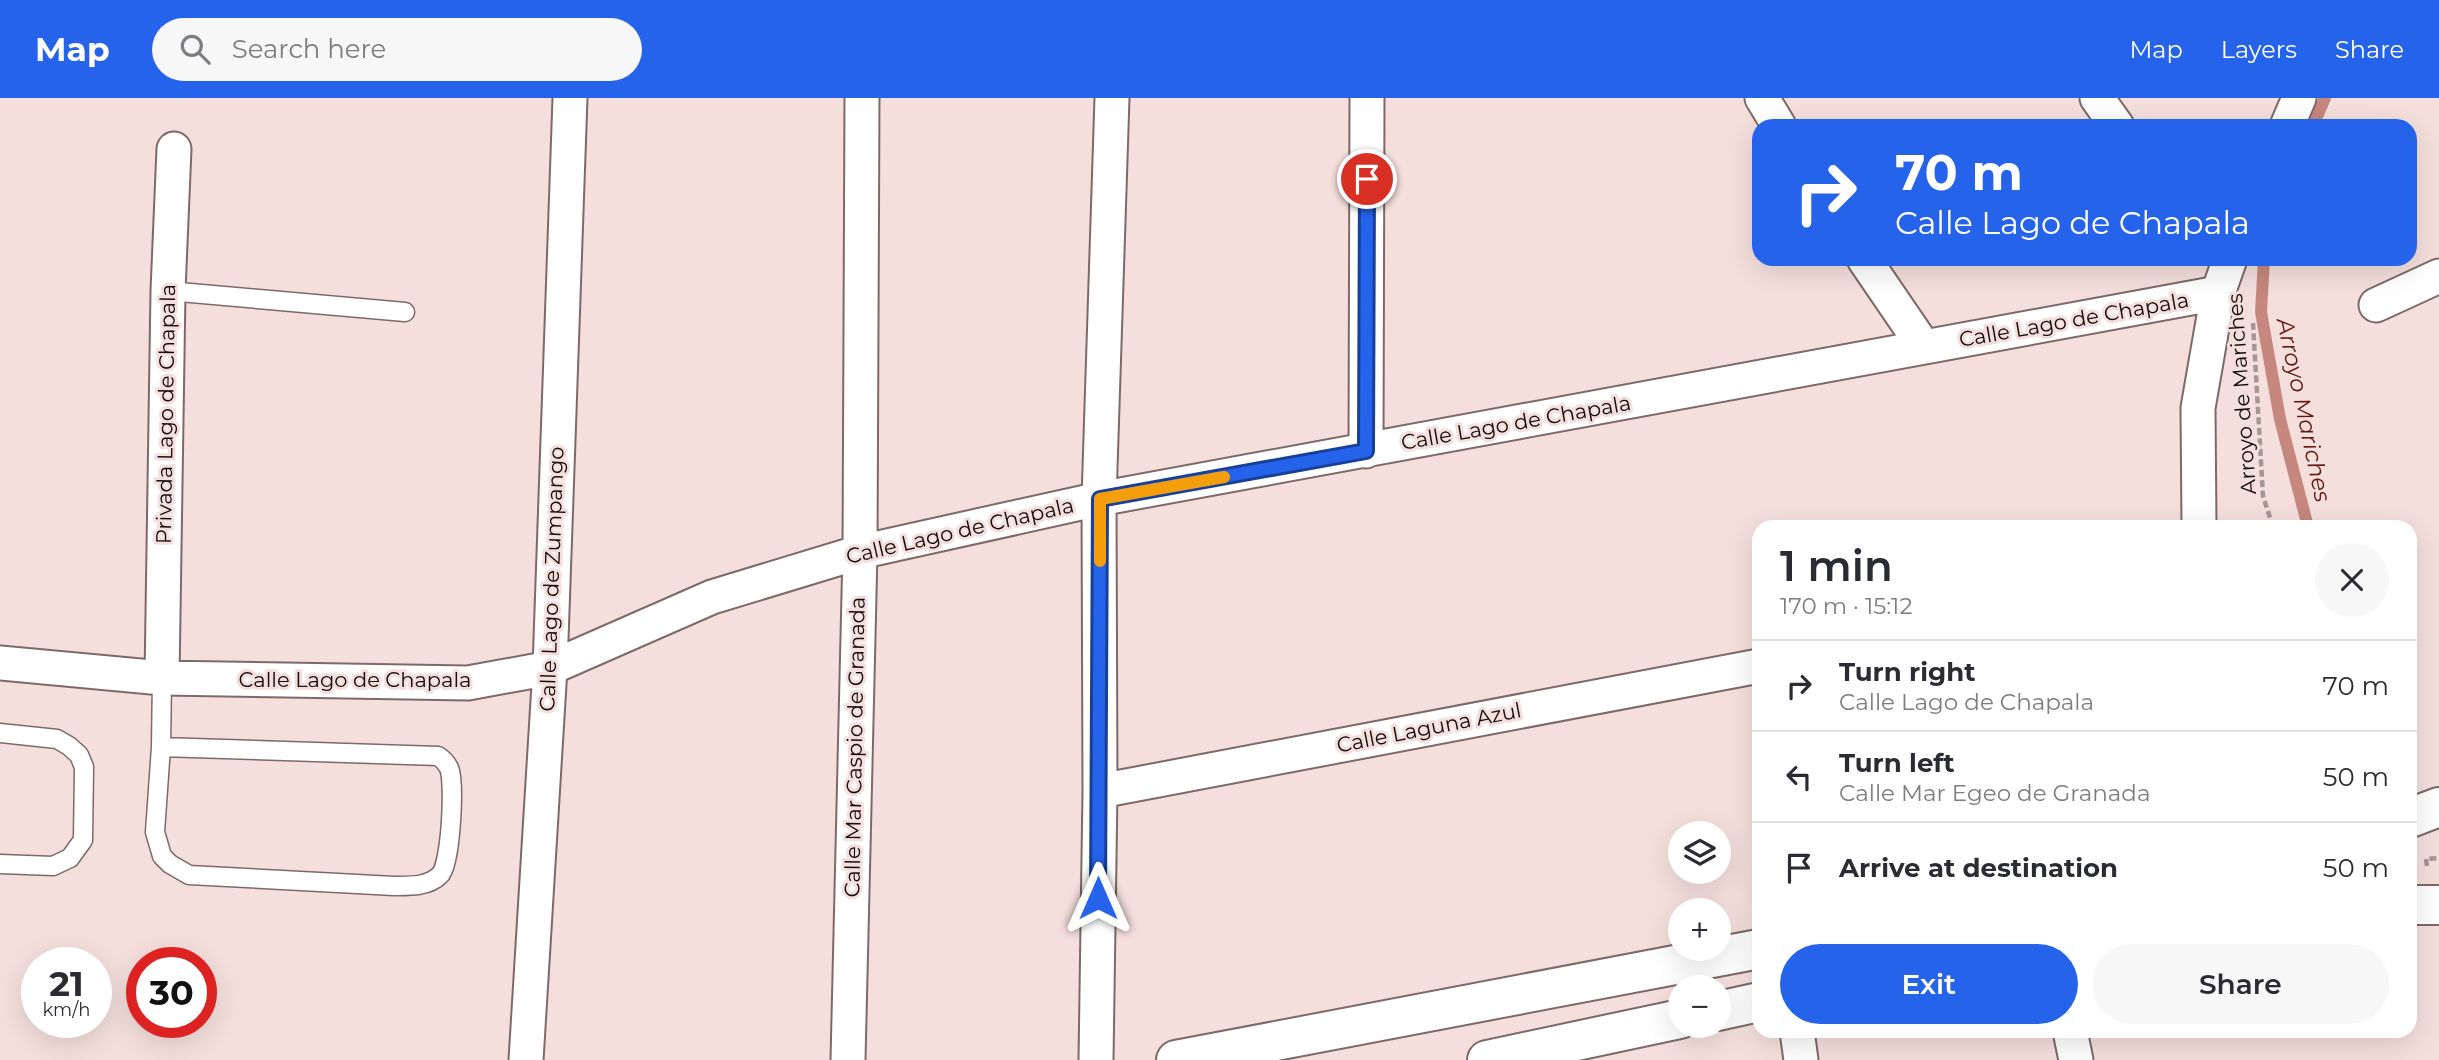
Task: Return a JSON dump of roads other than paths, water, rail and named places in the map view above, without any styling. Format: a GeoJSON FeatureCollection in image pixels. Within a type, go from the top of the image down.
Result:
{"type":"FeatureCollection","features":[{"type":"Feature","properties":{"kind":"main road"},"geometry":{"type":"LineString","coordinates":[[2417,815],[2439,807]]}},
{"type":"Feature","properties":{"kind":"main road"},"geometry":{"type":"LineString","coordinates":[[1176,1060],[1752,950]]}},
{"type":"Feature","properties":{"kind":"main road"},"geometry":{"type":"LineString","coordinates":[[1731,1008],[1752,1004]]}},
{"type":"Feature","properties":{"kind":"main road"},"geometry":{"type":"LineString","coordinates":[[1487,1060],[1668,1022]]}},
{"type":"Feature","properties":{"kind":"street","name":"Calle Lago de Zumpango"},"geometry":{"type":"LineString","coordinates":[[526,1060],[550,668],[570,98]]}},
{"type":"Feature","properties":{"kind":"street","name":"Calle Mar Caspio de Granada"},"geometry":{"type":"LineString","coordinates":[[848,1060],[860,552],[862,98]]}},
{"type":"Feature","properties":{"kind":"street"},"geometry":{"type":"LineString","coordinates":[[1096,1060],[1100,499],[1112,98]]}},
{"type":"Feature","properties":{"kind":"street"},"geometry":{"type":"LineString","coordinates":[[1366,451],[1367,98]]}},
{"type":"Feature","properties":{"kind":"street"},"geometry":{"type":"LineString","coordinates":[[1762,98],[1775,119]]}},
{"type":"Feature","properties":{"kind":"street"},"geometry":{"type":"LineString","coordinates":[[2097,98],[2112,119]]}},
{"type":"Feature","properties":{"kind":"street"},"geometry":{"type":"LineString","coordinates":[[2290,119],[2299,98]]}},
{"type":"Feature","properties":{"kind":"street","name":"Privada Lago de Chapala"},"geometry":{"type":"LineString","coordinates":[[162,678],[168,291],[174,149]]}},
{"type":"Feature","properties":{"kind":"street"},"geometry":{"type":"LineString","coordinates":[[1869,266],[1924,347]]}},
{"type":"Feature","properties":{"kind":"street"},"geometry":{"type":"LineString","coordinates":[[2199,520],[2198,408],[2218,293],[2228,266]]}},
{"type":"Feature","properties":{"kind":"street"},"geometry":{"type":"LineString","coordinates":[[2376,305],[2439,276]]}},
{"type":"Feature","properties":{"kind":"street","name":"Calle Lago de Chapala"},"geometry":{"type":"LineString","coordinates":[[0,663],[162,678],[468,683],[550,668],[712,597],[860,552],[1100,499],[2218,293]]}},
{"type":"Feature","properties":{"kind":"street","name":"Calle Laguna Azul"},"geometry":{"type":"LineString","coordinates":[[1100,791],[1752,667]]}},
{"type":"Feature","properties":{"kind":"street"},"geometry":{"type":"LineString","coordinates":[[1798,1038],[1801,1060]]}},
{"type":"Feature","properties":{"kind":"street"},"geometry":{"type":"LineString","coordinates":[[2071,1038],[2076,1060]]}},
{"type":"Feature","properties":{"kind":"lane"},"geometry":{"type":"LineString","coordinates":[[168,291],[405,312]]}},
{"type":"Feature","properties":{"kind":"lane"},"geometry":{"type":"LineString","coordinates":[[160,747],[438,756],[444,760],[450,771],[452,795],[450,835],[444,872],[434,881],[416,886],[189,875],[170,864],[157,846],[155,832],[162,678]]}},
{"type":"Feature","properties":{"kind":"lane"},"geometry":{"type":"LineString","coordinates":[[0,733],[57,738],[79,755],[84,767],[83,839],[70,858],[53,866],[0,864]]}},
{"type":"Feature","properties":{"kind":"waterway","name":"Arroyo Mariches"},"geometry":{"type":"LineString","coordinates":[[2316,119],[2325,98]]}},
{"type":"Feature","properties":{"kind":"waterway","name":"Arroyo Mariches"},"geometry":{"type":"LineString","coordinates":[[2264,266],[2261,312],[2280,419],[2306,520]]}}]}
